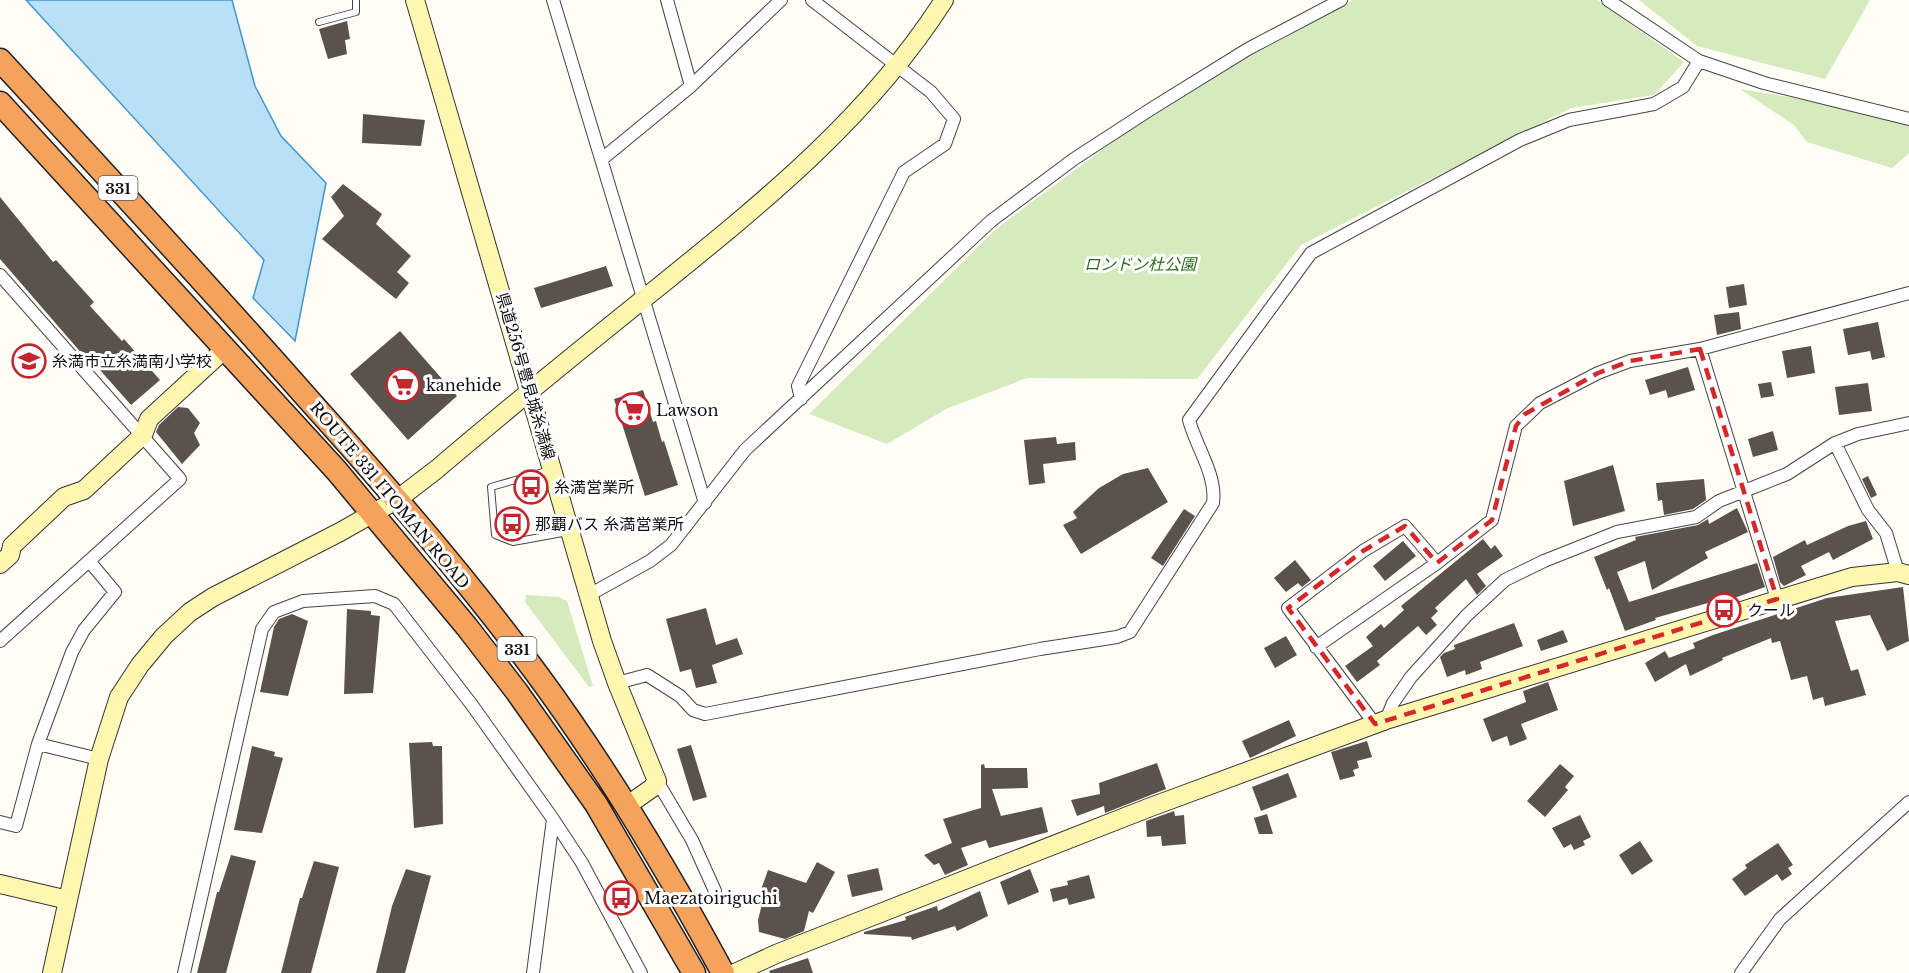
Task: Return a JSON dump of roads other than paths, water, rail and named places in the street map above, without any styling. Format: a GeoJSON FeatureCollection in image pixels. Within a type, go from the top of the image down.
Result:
{"type":"FeatureCollection","features":[{"type":"Feature","properties":{"kind":"highway","name":"ROUTE 331 ITOMAN ROAD"},"geometry":{"type":"LineString","coordinates":[[0,60],[236,316],[398,500],[536,673],[628,805],[723,973]]}},
{"type":"Feature","properties":{"kind":"highway","name":"ROUTE 331 ITOMAN ROAD"},"geometry":{"type":"LineString","coordinates":[[0,103],[373,513],[517,692],[596,804],[694,973]]}},
{"type":"Feature","properties":{"kind":"street","name":"県道256号豊見城糸満線"},"geometry":{"type":"LineString","coordinates":[[415,0],[616,683],[657,781]]}},
{"type":"Feature","properties":{"kind":"street"},"geometry":{"type":"LineString","coordinates":[[553,0],[705,503]]}},
{"type":"Feature","properties":{"kind":"street"},"geometry":{"type":"LineString","coordinates":[[667,0],[692,86]]}},
{"type":"Feature","properties":{"kind":"street"},"geometry":{"type":"LineString","coordinates":[[602,159],[692,86],[781,0]]}},
{"type":"Feature","properties":{"kind":"street"},"geometry":{"type":"LineString","coordinates":[[801,399],[798,386],[904,172],[945,144],[954,119],[931,92],[812,0]]}},
{"type":"Feature","properties":{"kind":"street"},"geometry":{"type":"LineString","coordinates":[[52,973],[99,759],[119,697],[140,665],[164,636],[190,612],[246,579],[398,500],[744,218],[808,162],[848,122],[897,66],[944,0]]}},
{"type":"Feature","properties":{"kind":"street"},"geometry":{"type":"LineString","coordinates":[[589,594],[651,561],[671,545],[745,450],[992,221],[1074,159],[1248,49],[1341,0]]}},
{"type":"Feature","properties":{"kind":"street"},"geometry":{"type":"LineString","coordinates":[[1608,0],[1699,61],[1764,83],[1909,119]]}},
{"type":"Feature","properties":{"kind":"street"},"geometry":{"type":"LineString","coordinates":[[616,683],[647,675],[680,696],[693,710],[705,714],[1029,651],[1117,638],[1130,632],[1213,503],[1215,488],[1189,420],[1311,253],[1520,140],[1569,120],[1654,104],[1683,87],[1699,61]]}},
{"type":"Feature","properties":{"kind":"street"},"geometry":{"type":"LineString","coordinates":[[0,275],[180,479],[0,641]]}},
{"type":"Feature","properties":{"kind":"street"},"geometry":{"type":"LineString","coordinates":[[1316,646],[1437,564],[1492,520],[1516,426],[1525,414],[1540,403],[1598,373],[1630,362],[1700,349],[1909,293]]}},
{"type":"Feature","properties":{"kind":"street"},"geometry":{"type":"LineString","coordinates":[[1700,349],[1777,599]]}},
{"type":"Feature","properties":{"kind":"street"},"geometry":{"type":"LineString","coordinates":[[0,564],[10,555],[12,546],[64,497],[84,490],[143,435],[149,419],[227,352]]}},
{"type":"Feature","properties":{"kind":"street"},"geometry":{"type":"LineString","coordinates":[[1380,722],[1411,677],[1467,615],[1505,580],[1544,561],[1617,532],[1696,517],[1719,501],[1787,474],[1835,443],[1858,434],[1909,423]]}},
{"type":"Feature","properties":{"kind":"street"},"geometry":{"type":"LineString","coordinates":[[735,973],[776,954],[1137,812],[1380,722],[1852,577],[1903,573],[1886,533],[1868,510],[1835,443]]}},
{"type":"Feature","properties":{"kind":"street"},"geometry":{"type":"LineString","coordinates":[[1380,722],[1316,646],[1288,608],[1363,551],[1405,526],[1437,564]]}},
{"type":"Feature","properties":{"kind":"street"},"geometry":{"type":"LineString","coordinates":[[0,822],[16,826],[38,744],[72,652],[84,630],[115,592],[90,562]]}},
{"type":"Feature","properties":{"kind":"street"},"geometry":{"type":"LineString","coordinates":[[184,973],[262,629],[274,612],[303,601],[375,596],[394,604],[472,705],[553,819],[582,863],[641,973]]}},
{"type":"Feature","properties":{"kind":"street"},"geometry":{"type":"LineString","coordinates":[[38,744],[99,759]]}},
{"type":"Feature","properties":{"kind":"street"},"geometry":{"type":"LineString","coordinates":[[628,805],[652,788],[657,781],[692,840],[715,891]]}},
{"type":"Feature","properties":{"kind":"street"},"geometry":{"type":"LineString","coordinates":[[1741,973],[1780,919],[1909,802]]}},
{"type":"Feature","properties":{"kind":"street"},"geometry":{"type":"LineString","coordinates":[[533,973],[553,819]]}},
{"type":"Feature","properties":{"kind":"street"},"geometry":{"type":"LineString","coordinates":[[0,884],[68,900]]}},
{"type":"Feature","properties":{"kind":"lane"},"geometry":{"type":"LineString","coordinates":[[319,22],[356,12],[356,0]]}},
{"type":"Feature","properties":{"kind":"lane"},"geometry":{"type":"LineString","coordinates":[[554,469],[491,487],[495,535],[513,542],[571,531]]}},
{"type":"Feature","properties":{"kind":"water"},"geometry":{"type":"Polygon","coordinates":[[[26,0],[232,0],[255,86],[281,136],[326,183],[295,341],[253,298],[264,260],[26,0]]]}},
{"type":"Feature","properties":{"kind":"place","name":"糸満市立糸満南小学校"},"geometry":{"type":"Point","coordinates":[29,361]}},
{"type":"Feature","properties":{"kind":"place","name":"kanehide"},"geometry":{"type":"Point","coordinates":[403,385]}},
{"type":"Feature","properties":{"kind":"place","name":"Lawson"},"geometry":{"type":"Point","coordinates":[633,410]}},
{"type":"Feature","properties":{"kind":"place","name":"糸満営業所"},"geometry":{"type":"Point","coordinates":[531,487]}},
{"type":"Feature","properties":{"kind":"place","name":"那覇バス 糸満営業所"},"geometry":{"type":"Point","coordinates":[512,524]}},
{"type":"Feature","properties":{"kind":"place","name":"クール"},"geometry":{"type":"Point","coordinates":[1724,610]}},
{"type":"Feature","properties":{"kind":"place","name":"Maezatoiriguchi"},"geometry":{"type":"Point","coordinates":[621,898]}},
{"type":"Feature","properties":{"kind":"park label","name":"ロンドン杜公園"},"geometry":{"type":"Point","coordinates":[1140,264]}}]}
